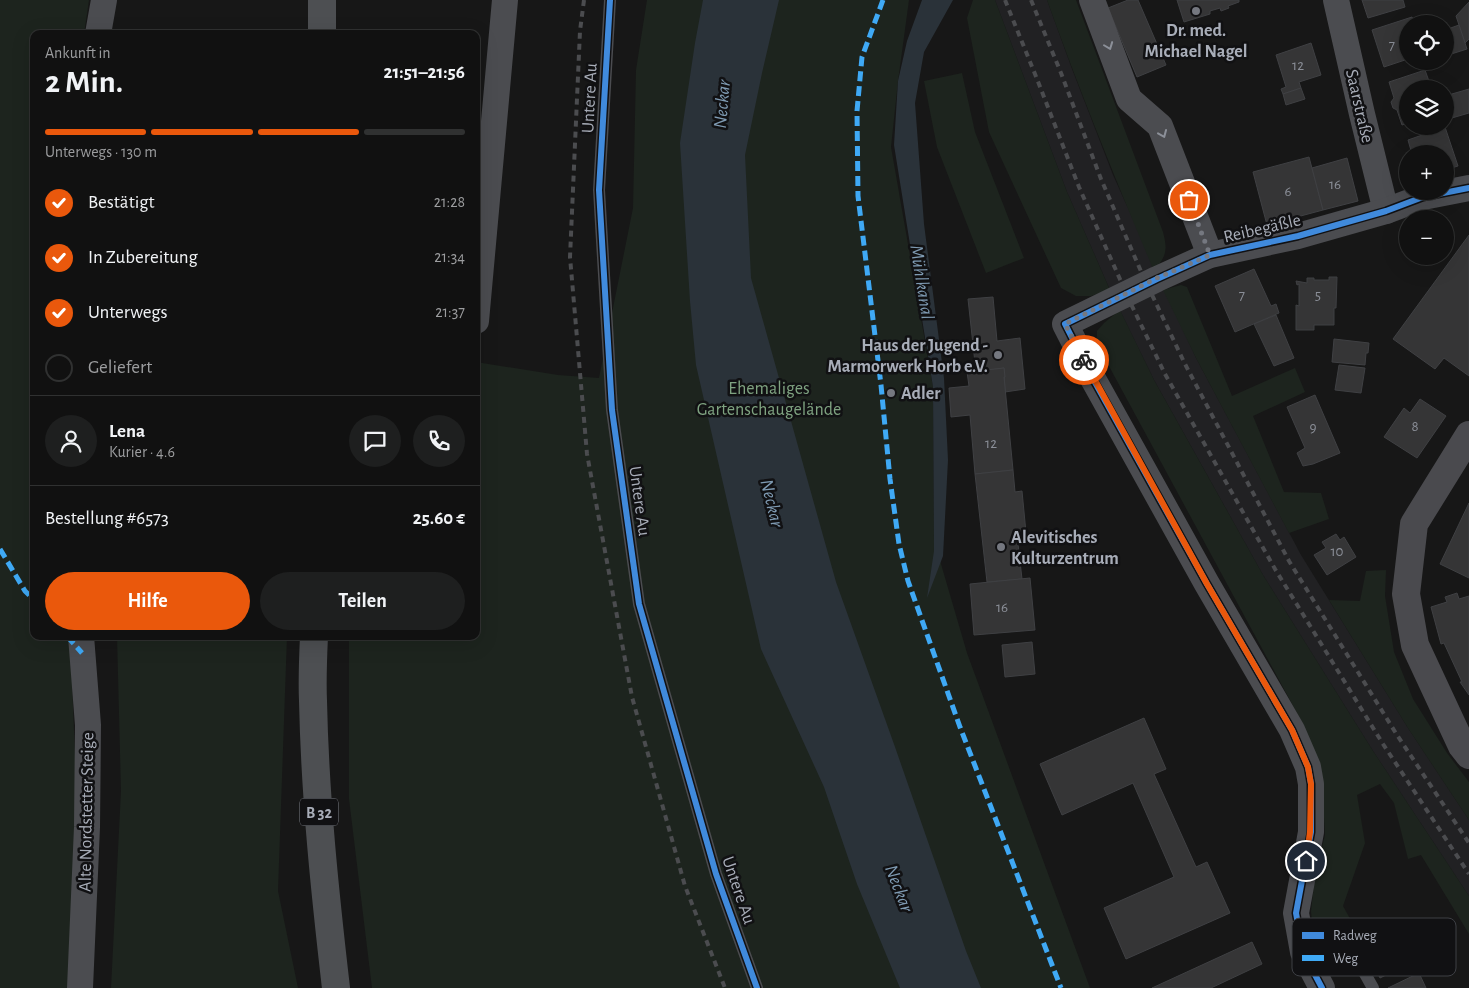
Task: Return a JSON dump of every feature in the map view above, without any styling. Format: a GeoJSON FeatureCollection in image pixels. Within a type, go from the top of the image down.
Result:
{"type":"FeatureCollection","features":[{"type":"Feature","properties":{"kind":"main road"},"geometry":{"type":"LineString","coordinates":[[322,0],[322,30]]}},
{"type":"Feature","properties":{"kind":"main road"},"geometry":{"type":"LineString","coordinates":[[1469,435],[1414,524],[1406,594],[1415,645],[1462,746],[1469,755]]}},
{"type":"Feature","properties":{"kind":"main road","name":"B 32"},"geometry":{"type":"LineString","coordinates":[[314,640],[313,699],[317,795],[336,988]]}},
{"type":"Feature","properties":{"kind":"street"},"geometry":{"type":"LineString","coordinates":[[99,30],[104,0]]}},
{"type":"Feature","properties":{"kind":"street"},"geometry":{"type":"LineString","coordinates":[[480,277],[505,0]]}},
{"type":"Feature","properties":{"kind":"street","name":"Reibegäßle"},"geometry":{"type":"LineString","coordinates":[[1092,0],[1130,99],[1160,126],[1210,255]]}},
{"type":"Feature","properties":{"kind":"street","name":"Saarstraße"},"geometry":{"type":"LineString","coordinates":[[1336,0],[1386,211]]}},
{"type":"Feature","properties":{"kind":"street","name":"Reibegäßle"},"geometry":{"type":"LineString","coordinates":[[1297,918],[1296,913],[1310,832],[1311,784],[1308,767],[1292,730],[1207,584],[1097,386],[1065,324],[1157,278],[1210,255],[1298,236],[1386,211],[1423,197],[1469,188]]}},
{"type":"Feature","properties":{"kind":"street","name":"Alte Nordstetter Steige"},"geometry":{"type":"LineString","coordinates":[[80,988],[87,827],[88,725],[81,640]]}},
{"type":"Feature","properties":{"kind":"street","name":"Reibegäßle"},"geometry":{"type":"LineString","coordinates":[[1316,976],[1322,988]]}},
{"type":"Feature","properties":{"kind":"lane","name":"Untere Au"},"geometry":{"type":"LineString","coordinates":[[610,0],[600,190],[612,410],[639,604],[716,874],[758,988]]}},
{"type":"Feature","properties":{"kind":"lane"},"geometry":{"type":"LineString","coordinates":[[1366,976],[1373,988]]}},
{"type":"Feature","properties":{"kind":"shaded area"},"geometry":{"type":"Polygon","coordinates":[[[995,0],[1047,0],[1113,175],[1196,358],[1301,555],[1408,728],[1469,820],[1469,896],[1373,751],[1263,575],[1154,380],[1110,290],[1067,192],[995,0]]]}},
{"type":"Feature","properties":{"kind":"green space"},"geometry":{"type":"Polygon","coordinates":[[[0,0],[89,0],[85,30],[30,30],[30,640],[69,640],[79,856],[74,988],[0,988],[0,0]]]}},
{"type":"Feature","properties":{"kind":"green space","name":"Ehemaliges Gartenschaugelände"},"geometry":{"type":"Polygon","coordinates":[[[647,0],[909,0],[891,147],[933,387],[934,540],[967,653],[1090,988],[372,988],[349,799],[349,640],[480,640],[480,363],[558,375],[599,378],[633,208],[636,70],[647,0]]]}},
{"type":"Feature","properties":{"kind":"green space"},"geometry":{"type":"Polygon","coordinates":[[[973,0],[995,0],[1067,192],[1110,290],[1091,296],[1076,296],[1061,288],[989,132],[967,18],[973,0]]]}},
{"type":"Feature","properties":{"kind":"green space"},"geometry":{"type":"Polygon","coordinates":[[[1047,0],[1076,0],[1163,232],[1166,249],[1154,271],[1072,68],[1047,0]]]}},
{"type":"Feature","properties":{"kind":"green space"},"geometry":{"type":"Polygon","coordinates":[[[962,73],[975,132],[1024,258],[986,273],[937,147],[924,81],[962,73]]]}},
{"type":"Feature","properties":{"kind":"green space"},"geometry":{"type":"Polygon","coordinates":[[[1181,285],[1187,287],[1232,396],[1295,368],[1305,392],[1253,416],[1284,492],[1321,493],[1329,519],[1289,533],[1196,358],[1163,290],[1181,285]]]}},
{"type":"Feature","properties":{"kind":"green space"},"geometry":{"type":"Polygon","coordinates":[[[1120,310],[1154,380],[1263,575],[1373,751],[1469,896],[1469,934],[1421,855],[1408,859],[1394,803],[1380,784],[1357,795],[1365,843],[1343,906],[1350,918],[1312,918],[1315,876],[1325,835],[1322,783],[1304,726],[1097,344],[1097,331],[1120,310]]]}},
{"type":"Feature","properties":{"kind":"green space"},"geometry":{"type":"Polygon","coordinates":[[[1386,570],[1385,596],[1394,652],[1413,699],[1447,753],[1469,782],[1469,820],[1408,728],[1329,600],[1360,601],[1366,571],[1386,570]]]}},
{"type":"Feature","properties":{"kind":"green space"},"geometry":{"type":"Polygon","coordinates":[[[117,640],[287,640],[278,891],[298,988],[111,988],[121,791],[117,640]]]}},
{"type":"Feature","properties":{"kind":"water","name":"Neckar"},"geometry":{"type":"Polygon","coordinates":[[[703,0],[779,0],[745,155],[751,278],[836,582],[966,951],[981,988],[900,988],[857,884],[824,787],[761,649],[696,365],[690,301],[680,143],[703,0]]]}},
{"type":"Feature","properties":{"kind":"water","name":"Mühlkanal"},"geometry":{"type":"Polygon","coordinates":[[[922,0],[953,0],[924,52],[915,103],[924,224],[944,378],[948,460],[943,556],[927,598],[934,551],[933,387],[894,145],[898,81],[907,41],[922,0]]]}},
{"type":"Feature","properties":{"kind":"building"},"geometry":{"type":"Polygon","coordinates":[[[1128,0],[1138,0],[1166,65],[1137,77],[1108,8],[1128,0]]]}},
{"type":"Feature","properties":{"kind":"building","name":"Dr. med. Michael Nagel"},"geometry":{"type":"Polygon","coordinates":[[[1177,0],[1239,0],[1239,2],[1221,11],[1220,8],[1210,11],[1210,14],[1184,22],[1177,0]]]}},
{"type":"Feature","properties":{"kind":"building"},"geometry":{"type":"Polygon","coordinates":[[[1362,0],[1403,0],[1405,7],[1368,18],[1362,0]]]}},
{"type":"Feature","properties":{"kind":"building"},"geometry":{"type":"Polygon","coordinates":[[[1469,2],[1469,39],[1465,43],[1456,16],[1469,2]]]}},
{"type":"Feature","properties":{"kind":"building"},"geometry":{"type":"Polygon","coordinates":[[[1399,21],[1399,62],[1384,67],[1372,30],[1399,21]]]}},
{"type":"Feature","properties":{"kind":"building"},"geometry":{"type":"Polygon","coordinates":[[[1459,25],[1467,49],[1454,53],[1454,27],[1459,25]]]}},
{"type":"Feature","properties":{"kind":"building"},"geometry":{"type":"Polygon","coordinates":[[[1311,43],[1321,75],[1299,82],[1301,88],[1283,94],[1281,89],[1286,87],[1276,55],[1311,43]]]}},
{"type":"Feature","properties":{"kind":"building"},"geometry":{"type":"Polygon","coordinates":[[[1425,70],[1429,80],[1399,80],[1399,116],[1391,102],[1394,98],[1389,82],[1425,70]]]}},
{"type":"Feature","properties":{"kind":"building"},"geometry":{"type":"Polygon","coordinates":[[[1301,88],[1305,99],[1286,105],[1283,94],[1301,88]]]}},
{"type":"Feature","properties":{"kind":"building"},"geometry":{"type":"Polygon","coordinates":[[[1469,89],[1469,113],[1454,117],[1454,93],[1469,89]]]}},
{"type":"Feature","properties":{"kind":"building"},"geometry":{"type":"Polygon","coordinates":[[[1422,135],[1448,135],[1451,145],[1409,145],[1408,140],[1422,135]]]}},
{"type":"Feature","properties":{"kind":"building"},"geometry":{"type":"Polygon","coordinates":[[[1454,154],[1458,166],[1454,167],[1454,154]]]}},
{"type":"Feature","properties":{"kind":"building"},"geometry":{"type":"Polygon","coordinates":[[[1309,157],[1323,210],[1267,225],[1253,172],[1309,157]]]}},
{"type":"Feature","properties":{"kind":"building"},"geometry":{"type":"Polygon","coordinates":[[[1347,158],[1358,201],[1323,210],[1312,168],[1347,158]]]}},
{"type":"Feature","properties":{"kind":"building"},"geometry":{"type":"Polygon","coordinates":[[[1469,235],[1469,376],[1444,358],[1435,369],[1393,339],[1447,265],[1454,265],[1454,256],[1469,235]]]}},
{"type":"Feature","properties":{"kind":"building"},"geometry":{"type":"Polygon","coordinates":[[[1254,269],[1271,306],[1276,304],[1279,313],[1235,332],[1215,286],[1254,269]]]}},
{"type":"Feature","properties":{"kind":"building"},"geometry":{"type":"Polygon","coordinates":[[[1329,277],[1337,277],[1334,325],[1314,325],[1314,330],[1296,330],[1296,305],[1299,306],[1299,284],[1297,285],[1296,281],[1307,283],[1307,278],[1329,280],[1329,277]]]}},
{"type":"Feature","properties":{"kind":"building","name":"Haus der Jugend - Marmorwerk Horb e.V."},"geometry":{"type":"Polygon","coordinates":[[[993,297],[997,341],[1020,338],[1025,389],[1005,392],[1004,368],[976,372],[968,299],[993,297]]]}},
{"type":"Feature","properties":{"kind":"building"},"geometry":{"type":"Polygon","coordinates":[[[1276,315],[1294,358],[1274,366],[1254,324],[1276,315]]]}},
{"type":"Feature","properties":{"kind":"building"},"geometry":{"type":"Polygon","coordinates":[[[1334,339],[1369,343],[1365,365],[1332,362],[1334,339]]]}},
{"type":"Feature","properties":{"kind":"building"},"geometry":{"type":"Polygon","coordinates":[[[1339,365],[1365,368],[1361,393],[1335,390],[1339,365]]]}},
{"type":"Feature","properties":{"kind":"building"},"geometry":{"type":"Polygon","coordinates":[[[1004,368],[1013,470],[975,474],[970,415],[951,417],[949,388],[969,386],[967,372],[1004,368]]]}},
{"type":"Feature","properties":{"kind":"building"},"geometry":{"type":"Polygon","coordinates":[[[1315,395],[1340,453],[1303,466],[1297,453],[1305,448],[1287,407],[1315,395]]]}},
{"type":"Feature","properties":{"kind":"building"},"geometry":{"type":"Polygon","coordinates":[[[1420,399],[1446,416],[1417,458],[1384,437],[1404,408],[1410,413],[1420,399]]]}},
{"type":"Feature","properties":{"kind":"building"},"geometry":{"type":"Polygon","coordinates":[[[1013,470],[1015,492],[1022,491],[1027,543],[1018,544],[1022,579],[987,582],[975,474],[1013,470]]]}},
{"type":"Feature","properties":{"kind":"building"},"geometry":{"type":"Polygon","coordinates":[[[1469,503],[1469,578],[1440,564],[1469,503]]]}},
{"type":"Feature","properties":{"kind":"building"},"geometry":{"type":"Polygon","coordinates":[[[1336,534],[1340,540],[1344,537],[1356,557],[1327,575],[1314,555],[1326,548],[1322,542],[1336,534]]]}},
{"type":"Feature","properties":{"kind":"building"},"geometry":{"type":"Polygon","coordinates":[[[1030,578],[1035,630],[974,635],[970,584],[1030,578]]]}},
{"type":"Feature","properties":{"kind":"building"},"geometry":{"type":"Polygon","coordinates":[[[1457,593],[1459,599],[1469,596],[1469,695],[1460,682],[1462,682],[1444,643],[1441,644],[1431,607],[1447,602],[1445,597],[1457,593]]]}},
{"type":"Feature","properties":{"kind":"building"},"geometry":{"type":"Polygon","coordinates":[[[1032,642],[1035,674],[1005,677],[1002,645],[1032,642]]]}},
{"type":"Feature","properties":{"kind":"building"},"geometry":{"type":"Polygon","coordinates":[[[1144,718],[1166,769],[1154,774],[1196,867],[1207,862],[1230,913],[1126,959],[1104,908],[1174,877],[1133,783],[1062,815],[1040,764],[1144,718]]]}},
{"type":"Feature","properties":{"kind":"building"},"geometry":{"type":"Polygon","coordinates":[[[1252,942],[1262,964],[1211,988],[1152,988],[1252,942]]]}},
{"type":"Feature","properties":{"kind":"building"},"geometry":{"type":"Polygon","coordinates":[[[1413,976],[1420,976],[1426,988],[1388,988],[1413,976]]]}},
{"type":"Feature","properties":{"kind":"railway"},"geometry":{"type":"LineString","coordinates":[[584,0],[580,31],[570,257],[587,454],[632,697],[685,886],[725,988]]}},
{"type":"Feature","properties":{"kind":"railway"},"geometry":{"type":"LineString","coordinates":[[1005,0],[1079,187],[1131,304],[1165,374],[1275,569],[1383,744],[1469,874]]}},
{"type":"Feature","properties":{"kind":"railway"},"geometry":{"type":"LineString","coordinates":[[1031,0],[1101,179],[1143,276],[1185,364],[1289,561],[1397,735],[1469,843]]}},
{"type":"Feature","properties":{"kind":"marked path"},"geometry":{"type":"LineString","coordinates":[[883,0],[862,57],[857,111],[858,196],[899,544],[908,581],[960,727],[1061,988]]}},
{"type":"Feature","properties":{"kind":"marked path"},"geometry":{"type":"LineString","coordinates":[[0,549],[25,591],[30,596]]}},
{"type":"Feature","properties":{"kind":"marked path"},"geometry":{"type":"LineString","coordinates":[[71,640],[82,653]]}},
{"type":"Feature","properties":{"kind":"cycle path"},"geometry":{"type":"LineString","coordinates":[[610,0],[599,190],[612,410],[639,604],[716,874],[757,988]]}},
{"type":"Feature","properties":{"kind":"cycle path"},"geometry":{"type":"LineString","coordinates":[[1297,918],[1296,913],[1311,832],[1311,784],[1308,767],[1292,730],[1207,584],[1092,377],[1065,324],[1210,255],[1298,236],[1386,211],[1423,197],[1469,188]]}},
{"type":"Feature","properties":{"kind":"cycle path"},"geometry":{"type":"LineString","coordinates":[[1316,976],[1322,988]]}},
{"type":"Feature","properties":{"kind":"way so far"},"geometry":{"type":"LineString","coordinates":[[1084,360],[1065,324],[1157,278],[1210,255],[1189,200]]}},
{"type":"Feature","properties":{"kind":"place","name":"Dr. med. Michael Nagel"},"geometry":{"type":"Point","coordinates":[1196,11]}},
{"type":"Feature","properties":{"kind":"place","name":"Haus der Jugend - Marmorwerk Horb e.V."},"geometry":{"type":"Point","coordinates":[998,355]}},
{"type":"Feature","properties":{"kind":"place","name":"Adler"},"geometry":{"type":"Point","coordinates":[891,393]}},
{"type":"Feature","properties":{"kind":"place","name":"Alevitisches Kulturzentrum"},"geometry":{"type":"Point","coordinates":[1001,547]}},
{"type":"Feature","properties":{"kind":"route"},"geometry":{"type":"LineString","coordinates":[[1084,360],[1207,584],[1292,730],[1308,767],[1311,784],[1310,832],[1306,861]]}}]}
